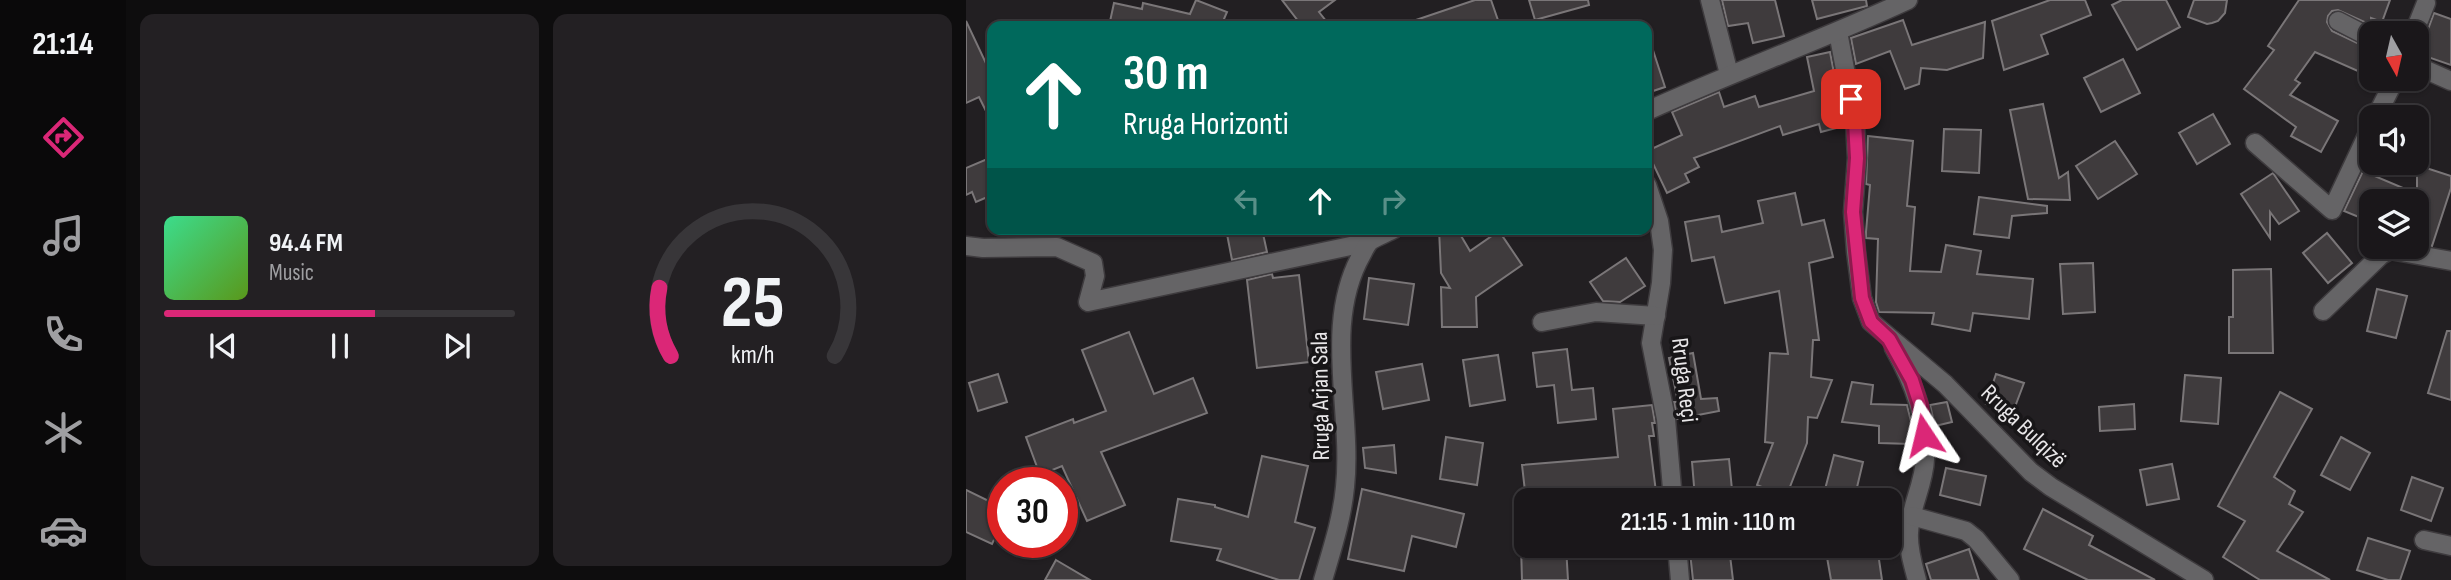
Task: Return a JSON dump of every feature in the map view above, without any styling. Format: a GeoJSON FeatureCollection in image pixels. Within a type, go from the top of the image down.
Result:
{"type":"FeatureCollection","features":[{"type":"Feature","properties":{"kind":"street"},"geometry":{"type":"LineString","coordinates":[[1710,0],[1729,74]]}},
{"type":"Feature","properties":{"kind":"street"},"geometry":{"type":"LineString","coordinates":[[1652,109],[1729,74],[1838,33],[1908,0]]}},
{"type":"Feature","properties":{"kind":"street"},"geometry":{"type":"LineString","coordinates":[[2419,21],[2426,3]]}},
{"type":"Feature","properties":{"kind":"street"},"geometry":{"type":"LineString","coordinates":[[2338,20],[2359,31]]}},
{"type":"Feature","properties":{"kind":"street"},"geometry":{"type":"LineString","coordinates":[[1838,33],[1855,122],[1857,158],[1853,212],[1862,298],[1871,322],[1889,339],[1912,380],[1920,405],[1924,435],[1923,472],[1909,533],[1917,580]]}},
{"type":"Feature","properties":{"kind":"street"},"geometry":{"type":"LineString","coordinates":[[2429,71],[2451,81]]}},
{"type":"Feature","properties":{"kind":"street"},"geometry":{"type":"LineString","coordinates":[[2255,144],[2332,210],[2359,153]]}},
{"type":"Feature","properties":{"kind":"street","name":"Rruga Reçi"},"geometry":{"type":"LineString","coordinates":[[1652,201],[1659,221],[1663,250],[1661,283],[1651,343],[1666,419],[1672,488]]}},
{"type":"Feature","properties":{"kind":"street"},"geometry":{"type":"LineString","coordinates":[[966,246],[1057,247],[1093,263],[1095,276],[1088,302],[1369,242],[1382,235]]}},
{"type":"Feature","properties":{"kind":"street","name":"Rruga Arjan Sala"},"geometry":{"type":"LineString","coordinates":[[1323,580],[1339,527],[1345,486],[1342,320],[1356,265],[1369,242]]}},
{"type":"Feature","properties":{"kind":"street"},"geometry":{"type":"LineString","coordinates":[[2323,311],[2381,255],[2390,250],[2451,261]]}},
{"type":"Feature","properties":{"kind":"street"},"geometry":{"type":"LineString","coordinates":[[1542,322],[1597,312],[1656,316]]}},
{"type":"Feature","properties":{"kind":"street","name":"Rruga Bulqizë"},"geometry":{"type":"LineString","coordinates":[[1889,339],[1945,384],[2031,472],[2051,487],[2204,580]]}},
{"type":"Feature","properties":{"kind":"street"},"geometry":{"type":"LineString","coordinates":[[1912,516],[1966,531],[1976,538],[2000,571],[2010,580]]}},
{"type":"Feature","properties":{"kind":"street"},"geometry":{"type":"LineString","coordinates":[[2424,540],[2451,546]]}},
{"type":"Feature","properties":{"kind":"street"},"geometry":{"type":"LineString","coordinates":[[1677,558],[1679,580]]}},
{"type":"Feature","properties":{"kind":"building"},"geometry":{"type":"Polygon","coordinates":[[[1196,0],[1227,12],[1223,21],[1110,21],[1114,3],[1142,9],[1143,3],[1190,14],[1196,0]]]}},
{"type":"Feature","properties":{"kind":"building"},"geometry":{"type":"Polygon","coordinates":[[[1282,0],[1335,0],[1319,12],[1326,21],[1298,21],[1282,0]]]}},
{"type":"Feature","properties":{"kind":"building"},"geometry":{"type":"Polygon","coordinates":[[[1475,0],[1491,0],[1498,21],[1413,21],[1475,0]]]}},
{"type":"Feature","properties":{"kind":"building"},"geometry":{"type":"Polygon","coordinates":[[[1529,0],[1588,0],[1589,5],[1535,20],[1529,0]]]}},
{"type":"Feature","properties":{"kind":"building"},"geometry":{"type":"Polygon","coordinates":[[[1722,0],[1775,0],[1784,36],[1753,43],[1748,23],[1728,26],[1722,0]]]}},
{"type":"Feature","properties":{"kind":"building"},"geometry":{"type":"Polygon","coordinates":[[[1812,0],[1866,0],[1867,6],[1817,19],[1812,0]]]}},
{"type":"Feature","properties":{"kind":"building"},"geometry":{"type":"Polygon","coordinates":[[[2050,0],[2085,0],[2091,15],[2041,35],[2048,54],[2004,70],[1992,21],[2050,0]]]}},
{"type":"Feature","properties":{"kind":"building"},"geometry":{"type":"Polygon","coordinates":[[[2122,0],[2166,0],[2180,27],[2137,50],[2112,5],[2122,0]]]}},
{"type":"Feature","properties":{"kind":"building"},"geometry":{"type":"Polygon","coordinates":[[[2194,0],[2227,0],[2225,13],[2218,21],[2207,24],[2188,17],[2194,0]]]}},
{"type":"Feature","properties":{"kind":"building"},"geometry":{"type":"Polygon","coordinates":[[[2299,0],[2390,0],[2382,21],[2371,18],[2371,21],[2362,21],[2338,10],[2332,11],[2328,16],[2327,22],[2332,31],[2359,44],[2359,72],[2315,52],[2295,80],[2300,83],[2290,95],[2338,121],[2321,152],[2291,136],[2296,127],[2244,89],[2274,50],[2268,46],[2299,0]]]}},
{"type":"Feature","properties":{"kind":"building"},"geometry":{"type":"Polygon","coordinates":[[[2434,13],[2451,19],[2451,65],[2429,57],[2429,27],[2434,13]]]}},
{"type":"Feature","properties":{"kind":"building"},"geometry":{"type":"Polygon","coordinates":[[[1903,20],[1912,45],[1985,22],[1983,58],[1947,70],[1921,68],[1919,84],[1905,89],[1890,51],[1856,64],[1851,38],[1903,20]]]}},
{"type":"Feature","properties":{"kind":"building"},"geometry":{"type":"Polygon","coordinates":[[[966,21],[987,65],[987,113],[979,97],[966,103],[966,21]]]}},
{"type":"Feature","properties":{"kind":"building"},"geometry":{"type":"Polygon","coordinates":[[[1652,47],[1665,87],[1652,91],[1652,47]]]}},
{"type":"Feature","properties":{"kind":"building"},"geometry":{"type":"Polygon","coordinates":[[[1830,52],[1844,126],[1821,132],[1819,124],[1783,135],[1780,126],[1694,158],[1699,167],[1685,174],[1689,182],[1667,193],[1652,162],[1652,149],[1682,135],[1672,112],[1719,92],[1724,107],[1755,96],[1759,107],[1814,91],[1807,57],[1830,52]]]}},
{"type":"Feature","properties":{"kind":"building"},"geometry":{"type":"Polygon","coordinates":[[[2123,59],[2140,93],[2101,112],[2084,78],[2123,59]]]}},
{"type":"Feature","properties":{"kind":"building"},"geometry":{"type":"Polygon","coordinates":[[[2043,104],[2059,178],[2068,172],[2070,200],[2028,199],[2010,110],[2043,104]]]}},
{"type":"Feature","properties":{"kind":"building"},"geometry":{"type":"Polygon","coordinates":[[[2213,114],[2230,144],[2197,164],[2179,133],[2213,114]]]}},
{"type":"Feature","properties":{"kind":"building"},"geometry":{"type":"Polygon","coordinates":[[[1944,129],[1981,130],[1979,173],[1942,171],[1944,129]]]}},
{"type":"Feature","properties":{"kind":"building"},"geometry":{"type":"Polygon","coordinates":[[[1868,136],[1913,141],[1907,206],[1915,207],[1910,271],[1941,272],[1946,245],[1981,251],[1977,274],[2033,279],[2029,319],[1973,313],[1970,331],[1932,324],[1934,313],[1879,312],[1876,302],[1878,239],[1866,238],[1870,185],[1866,184],[1868,136]]]}},
{"type":"Feature","properties":{"kind":"building"},"geometry":{"type":"Polygon","coordinates":[[[2115,141],[2137,174],[2098,199],[2076,166],[2115,141]]]}},
{"type":"Feature","properties":{"kind":"building"},"geometry":{"type":"Polygon","coordinates":[[[987,159],[987,197],[976,202],[972,192],[966,195],[966,168],[987,159]]]}},
{"type":"Feature","properties":{"kind":"building"},"geometry":{"type":"Polygon","coordinates":[[[2429,169],[2451,176],[2451,188],[2432,246],[2429,245],[2429,189],[2417,189],[2417,175],[2429,175],[2429,169]]]}},
{"type":"Feature","properties":{"kind":"building"},"geometry":{"type":"Polygon","coordinates":[[[2273,173],[2299,211],[2279,224],[2270,212],[2270,238],[2241,194],[2273,173]]]}},
{"type":"Feature","properties":{"kind":"building"},"geometry":{"type":"Polygon","coordinates":[[[2361,175],[2372,175],[2405,189],[2359,189],[2359,217],[2344,211],[2361,175]]]}},
{"type":"Feature","properties":{"kind":"building"},"geometry":{"type":"Polygon","coordinates":[[[1795,193],[1802,225],[1824,220],[1833,257],[1809,263],[1819,340],[1813,340],[1811,377],[1832,380],[1817,418],[1808,417],[1807,443],[1790,488],[1764,488],[1757,485],[1773,443],[1765,442],[1770,353],[1788,354],[1779,291],[1725,303],[1714,257],[1692,261],[1685,222],[1719,216],[1722,232],[1763,223],[1758,201],[1795,193]]]}},
{"type":"Feature","properties":{"kind":"building"},"geometry":{"type":"Polygon","coordinates":[[[1979,197],[2047,206],[2047,213],[2012,216],[2009,238],[1974,234],[1979,197]]]}},
{"type":"Feature","properties":{"kind":"building"},"geometry":{"type":"Polygon","coordinates":[[[2327,233],[2352,263],[2328,283],[2303,253],[2327,233]]]}},
{"type":"Feature","properties":{"kind":"building"},"geometry":{"type":"Polygon","coordinates":[[[1227,235],[1263,235],[1267,252],[1232,260],[1227,235]]]}},
{"type":"Feature","properties":{"kind":"building"},"geometry":{"type":"Polygon","coordinates":[[[1439,235],[1461,235],[1470,251],[1493,235],[1502,235],[1522,265],[1476,297],[1477,327],[1442,327],[1441,287],[1450,288],[1441,273],[1439,235]]]}},
{"type":"Feature","properties":{"kind":"building"},"geometry":{"type":"Polygon","coordinates":[[[1626,258],[1645,286],[1620,302],[1603,301],[1590,282],[1626,258]]]}},
{"type":"Feature","properties":{"kind":"building"},"geometry":{"type":"Polygon","coordinates":[[[2093,263],[2095,312],[2063,314],[2060,264],[2093,263]]]}},
{"type":"Feature","properties":{"kind":"building"},"geometry":{"type":"Polygon","coordinates":[[[2271,269],[2273,353],[2229,353],[2229,317],[2233,317],[2233,270],[2271,269]]]}},
{"type":"Feature","properties":{"kind":"building"},"geometry":{"type":"Polygon","coordinates":[[[1272,274],[1273,278],[1299,275],[1309,362],[1257,368],[1247,280],[1272,274]]]}},
{"type":"Feature","properties":{"kind":"building"},"geometry":{"type":"Polygon","coordinates":[[[1369,278],[1414,284],[1408,325],[1364,319],[1369,278]]]}},
{"type":"Feature","properties":{"kind":"building"},"geometry":{"type":"Polygon","coordinates":[[[2377,289],[2407,296],[2396,338],[2367,331],[2377,289]]]}},
{"type":"Feature","properties":{"kind":"building"},"geometry":{"type":"Polygon","coordinates":[[[2447,331],[2451,331],[2451,400],[2428,393],[2447,331]]]}},
{"type":"Feature","properties":{"kind":"building"},"geometry":{"type":"Polygon","coordinates":[[[1129,332],[1154,394],[1193,378],[1207,413],[1101,452],[1125,505],[1087,521],[1078,501],[1078,467],[1037,467],[1026,437],[1073,419],[1074,423],[1106,411],[1082,350],[1129,332]]]}},
{"type":"Feature","properties":{"kind":"building"},"geometry":{"type":"Polygon","coordinates":[[[1567,349],[1572,390],[1593,388],[1596,419],[1558,423],[1554,385],[1537,387],[1533,353],[1567,349]]]}},
{"type":"Feature","properties":{"kind":"building"},"geometry":{"type":"Polygon","coordinates":[[[1693,353],[1701,399],[1717,398],[1719,411],[1677,419],[1674,402],[1678,402],[1669,358],[1693,353]]]}},
{"type":"Feature","properties":{"kind":"building"},"geometry":{"type":"Polygon","coordinates":[[[1498,355],[1505,400],[1470,406],[1463,360],[1498,355]]]}},
{"type":"Feature","properties":{"kind":"building"},"geometry":{"type":"Polygon","coordinates":[[[1422,364],[1429,400],[1383,409],[1376,372],[1422,364]]]}},
{"type":"Feature","properties":{"kind":"building"},"geometry":{"type":"Polygon","coordinates":[[[998,374],[1007,402],[978,411],[969,383],[998,374]]]}},
{"type":"Feature","properties":{"kind":"building"},"geometry":{"type":"Polygon","coordinates":[[[1996,374],[2024,383],[2013,412],[1986,404],[1996,374]]]}},
{"type":"Feature","properties":{"kind":"building"},"geometry":{"type":"Polygon","coordinates":[[[2185,375],[2221,378],[2218,424],[2181,421],[2185,375]]]}},
{"type":"Feature","properties":{"kind":"building"},"geometry":{"type":"Polygon","coordinates":[[[1852,382],[1873,385],[1871,404],[1907,405],[1913,430],[1911,444],[1879,443],[1879,426],[1842,422],[1852,382]]]}},
{"type":"Feature","properties":{"kind":"building"},"geometry":{"type":"Polygon","coordinates":[[[2280,392],[2312,409],[2274,477],[2295,491],[2289,504],[2303,512],[2277,551],[2330,580],[2260,580],[2223,557],[2245,521],[2218,506],[2280,392]]]}},
{"type":"Feature","properties":{"kind":"building"},"geometry":{"type":"Polygon","coordinates":[[[1947,402],[1952,422],[1935,426],[1930,405],[1947,402]]]}},
{"type":"Feature","properties":{"kind":"building"},"geometry":{"type":"Polygon","coordinates":[[[2134,404],[2135,429],[2100,431],[2099,407],[2134,404]]]}},
{"type":"Feature","properties":{"kind":"building"},"geometry":{"type":"Polygon","coordinates":[[[1652,405],[1654,436],[1649,436],[1656,488],[1525,488],[1522,465],[1618,457],[1613,409],[1652,405]]]}},
{"type":"Feature","properties":{"kind":"building"},"geometry":{"type":"Polygon","coordinates":[[[1446,437],[1483,443],[1477,485],[1440,479],[1446,437]]]}},
{"type":"Feature","properties":{"kind":"building"},"geometry":{"type":"Polygon","coordinates":[[[2341,437],[2370,453],[2350,490],[2321,475],[2341,437]]]}},
{"type":"Feature","properties":{"kind":"building"},"geometry":{"type":"Polygon","coordinates":[[[1394,445],[1396,473],[1365,468],[1363,448],[1394,445]]]}},
{"type":"Feature","properties":{"kind":"building"},"geometry":{"type":"Polygon","coordinates":[[[1834,455],[1863,462],[1857,488],[1825,488],[1834,455]]]}},
{"type":"Feature","properties":{"kind":"building"},"geometry":{"type":"Polygon","coordinates":[[[1262,456],[1308,466],[1295,522],[1315,528],[1299,580],[1279,580],[1217,560],[1221,549],[1171,541],[1178,499],[1215,505],[1248,517],[1262,456]]]}},
{"type":"Feature","properties":{"kind":"building"},"geometry":{"type":"Polygon","coordinates":[[[1729,459],[1732,488],[1694,488],[1692,462],[1729,459]]]}},
{"type":"Feature","properties":{"kind":"building"},"geometry":{"type":"Polygon","coordinates":[[[2172,464],[2179,499],[2147,505],[2140,470],[2172,464]]]}},
{"type":"Feature","properties":{"kind":"building"},"geometry":{"type":"Polygon","coordinates":[[[1946,468],[1986,476],[1980,505],[1940,495],[1946,468]]]}},
{"type":"Feature","properties":{"kind":"building"},"geometry":{"type":"Polygon","coordinates":[[[2412,477],[2443,488],[2431,521],[2401,510],[2412,477]]]}},
{"type":"Feature","properties":{"kind":"building"},"geometry":{"type":"Polygon","coordinates":[[[1362,489],[1464,514],[1456,547],[1412,536],[1404,571],[1348,559],[1362,489]]]}},
{"type":"Feature","properties":{"kind":"building"},"geometry":{"type":"Polygon","coordinates":[[[966,490],[987,500],[987,542],[966,532],[966,490]]]}},
{"type":"Feature","properties":{"kind":"building"},"geometry":{"type":"Polygon","coordinates":[[[2043,509],[2093,536],[2089,545],[2155,580],[2088,580],[2024,549],[2043,509]]]}},
{"type":"Feature","properties":{"kind":"building"},"geometry":{"type":"Polygon","coordinates":[[[2368,538],[2410,551],[2400,580],[2388,580],[2357,570],[2368,538]]]}},
{"type":"Feature","properties":{"kind":"building"},"geometry":{"type":"Polygon","coordinates":[[[1969,549],[1979,580],[1931,580],[1926,564],[1969,549]]]}},
{"type":"Feature","properties":{"kind":"building"},"geometry":{"type":"Polygon","coordinates":[[[1521,558],[1567,558],[1568,580],[1522,580],[1521,558]]]}},
{"type":"Feature","properties":{"kind":"building"},"geometry":{"type":"Polygon","coordinates":[[[1691,558],[1730,558],[1733,580],[1693,580],[1691,558]]]}},
{"type":"Feature","properties":{"kind":"building"},"geometry":{"type":"Polygon","coordinates":[[[1827,558],[1879,558],[1882,580],[1831,580],[1827,558]]]}},
{"type":"Feature","properties":{"kind":"building"},"geometry":{"type":"Polygon","coordinates":[[[1056,560],[1090,580],[1045,580],[1056,560]]]}},
{"type":"Feature","properties":{"kind":"route"},"geometry":{"type":"LineString","coordinates":[[1851,99],[1857,158],[1853,212],[1862,298],[1871,322],[1889,339],[1912,380],[1920,405],[1924,435]]}}]}
